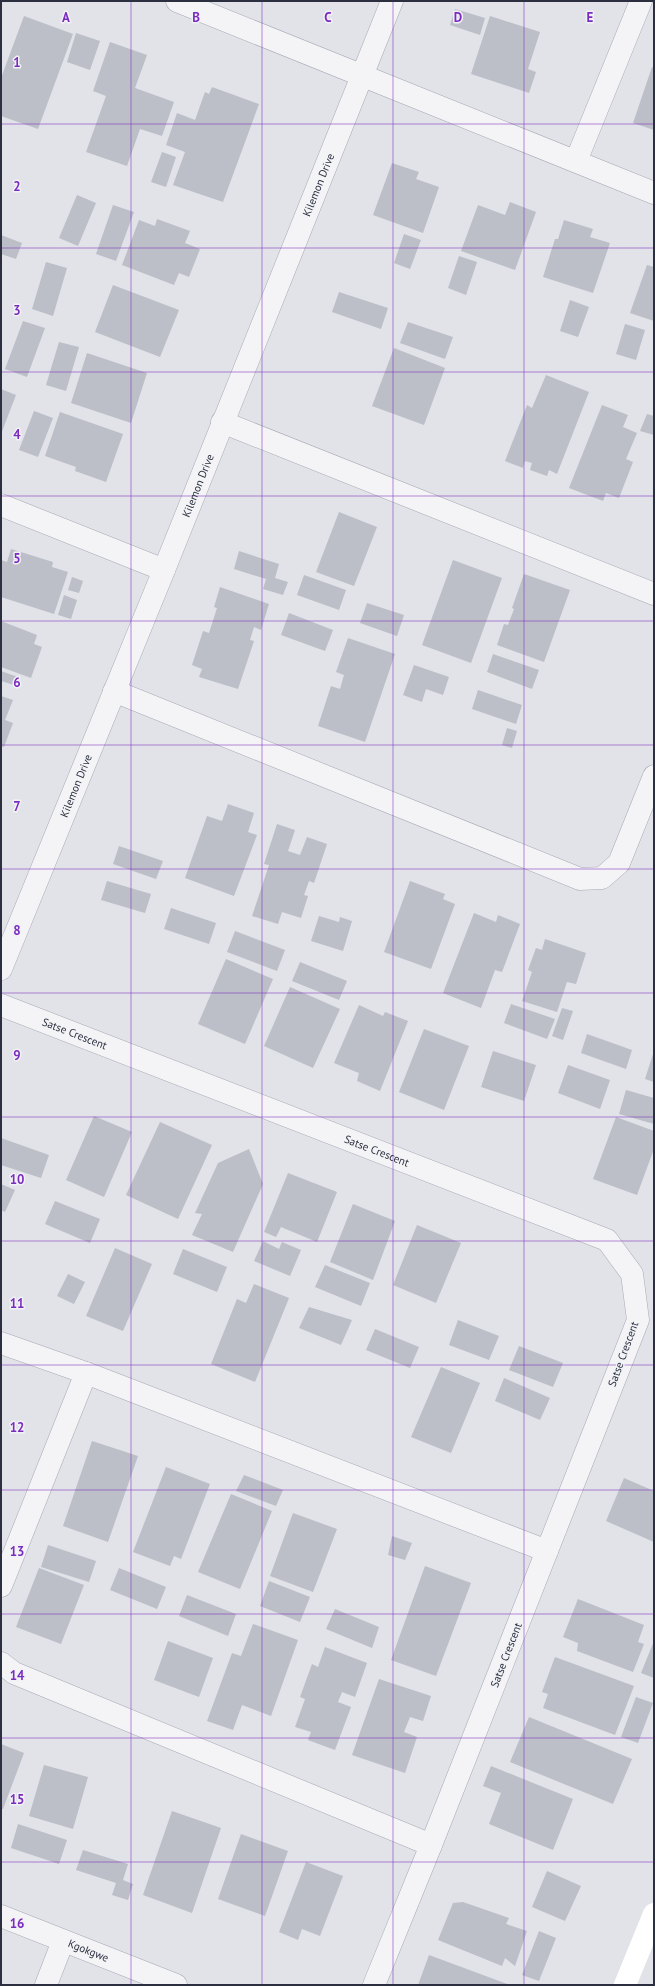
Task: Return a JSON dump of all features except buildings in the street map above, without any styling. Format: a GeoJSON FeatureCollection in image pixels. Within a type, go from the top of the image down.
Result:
{"type":"FeatureCollection","features":[{"type":"Feature","properties":{"kind":"street"},"geometry":{"type":"LineString","coordinates":[[177,1],[363,74],[654,192]]}},
{"type":"Feature","properties":{"kind":"street","name":"Kilemon Drive"},"geometry":{"type":"LineString","coordinates":[[1,969],[164,570],[222,422],[392,1]]}},
{"type":"Feature","properties":{"kind":"street"},"geometry":{"type":"LineString","coordinates":[[576,161],[641,1]]}},
{"type":"Feature","properties":{"kind":"street"},"geometry":{"type":"LineString","coordinates":[[222,422],[654,594]]}},
{"type":"Feature","properties":{"kind":"street"},"geometry":{"type":"LineString","coordinates":[[1,505],[164,570]]}},
{"type":"Feature","properties":{"kind":"street"},"geometry":{"type":"LineString","coordinates":[[114,691],[580,879],[602,878],[619,863],[654,776]]}},
{"type":"Feature","properties":{"kind":"street","name":"Satse Crescent"},"geometry":{"type":"LineString","coordinates":[[1,1004],[607,1240],[632,1274],[638,1320],[431,1845],[374,1985]]}},
{"type":"Feature","properties":{"kind":"street"},"geometry":{"type":"LineString","coordinates":[[1,1343],[86,1373],[547,1551]]}},
{"type":"Feature","properties":{"kind":"street"},"geometry":{"type":"LineString","coordinates":[[1,1586],[86,1373]]}},
{"type":"Feature","properties":{"kind":"street"},"geometry":{"type":"LineString","coordinates":[[1,1663],[14,1673],[431,1845]]}},
{"type":"Feature","properties":{"kind":"street"},"geometry":{"type":"LineString","coordinates":[[625,1985],[654,1914]]}},
{"type":"Feature","properties":{"kind":"street","name":"Kgokgwe"},"geometry":{"type":"LineString","coordinates":[[1,1916],[176,1985]]}},
{"type":"Feature","properties":{"kind":"street"},"geometry":{"type":"LineString","coordinates":[[46,1985],[63,1941]]}}]}
